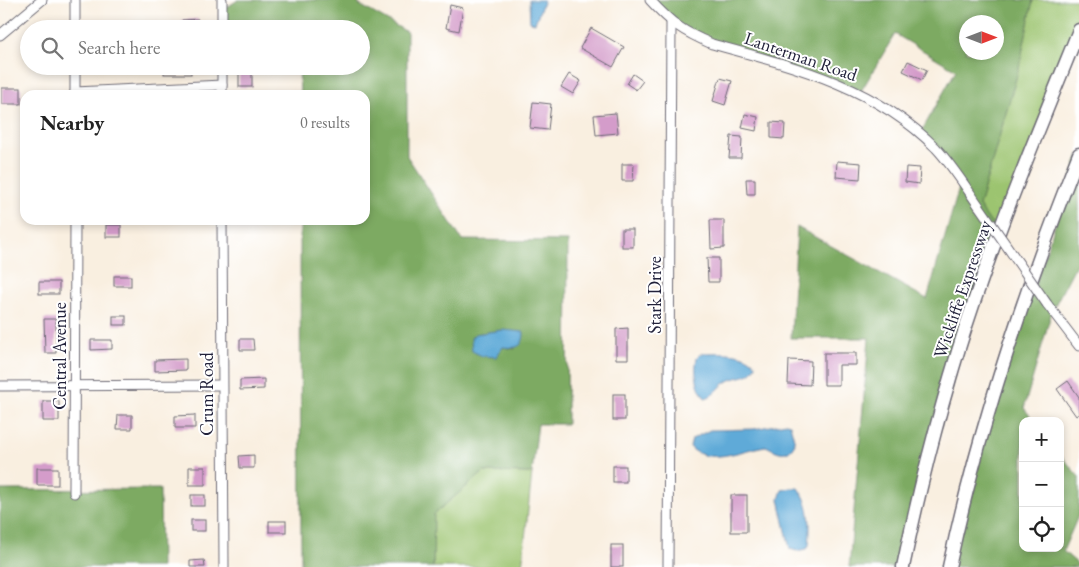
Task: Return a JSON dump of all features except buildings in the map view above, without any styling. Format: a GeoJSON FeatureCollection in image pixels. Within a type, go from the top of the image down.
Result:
{"type":"FeatureCollection","features":[{"type":"Feature","properties":{"kind":"highway","name":"Wickliffe Expressway"},"geometry":{"type":"LineString","coordinates":[[903,567],[918,493],[964,333],[1022,173],[1079,30]]}},
{"type":"Feature","properties":{"kind":"highway"},"geometry":{"type":"LineString","coordinates":[[949,567],[964,494],[1003,360],[1050,228],[1079,154]]}},
{"type":"Feature","properties":{"kind":"street"},"geometry":{"type":"LineString","coordinates":[[0,21],[4,32],[42,0]]}},
{"type":"Feature","properties":{"kind":"street"},"geometry":{"type":"LineString","coordinates":[[75,0],[75,20]]}},
{"type":"Feature","properties":{"kind":"street"},"geometry":{"type":"LineString","coordinates":[[222,0],[222,20]]}},
{"type":"Feature","properties":{"kind":"street","name":"Lanterman Road"},"geometry":{"type":"LineString","coordinates":[[650,0],[671,23],[712,44],[819,75],[876,101],[904,120],[936,148],[1079,346]]}},
{"type":"Feature","properties":{"kind":"street","name":"Stark Drive"},"geometry":{"type":"LineString","coordinates":[[668,567],[671,23]]}},
{"type":"Feature","properties":{"kind":"street"},"geometry":{"type":"LineString","coordinates":[[75,75],[75,90]]}},
{"type":"Feature","properties":{"kind":"street"},"geometry":{"type":"LineString","coordinates":[[222,75],[222,90]]}},
{"type":"Feature","properties":{"kind":"street","name":"Central Avenue"},"geometry":{"type":"LineString","coordinates":[[74,493],[75,225]]}},
{"type":"Feature","properties":{"kind":"street","name":"Crum Road"},"geometry":{"type":"LineString","coordinates":[[222,225],[224,567]]}},
{"type":"Feature","properties":{"kind":"street"},"geometry":{"type":"LineString","coordinates":[[0,386],[222,385]]}},
{"type":"Feature","properties":{"kind":"green space"},"geometry":{"type":"Polygon","coordinates":[[[238,0],[360,0],[358,4],[407,32],[407,156],[462,240],[568,241],[567,424],[538,424],[532,473],[484,472],[434,514],[433,567],[301,567],[300,225],[370,225],[370,90],[300,90],[299,75],[370,75],[370,20],[222,20],[222,10],[238,0]],[[503,330],[475,334],[503,347],[515,349],[503,330]]]}},
{"type":"Feature","properties":{"kind":"green space"},"geometry":{"type":"Polygon","coordinates":[[[650,0],[1033,0],[1019,68],[979,206],[999,235],[975,298],[903,567],[849,567],[869,338],[791,338],[797,227],[927,299],[961,181],[920,134],[956,70],[895,34],[860,93],[696,37],[650,0]]]}},
{"type":"Feature","properties":{"kind":"green space"},"geometry":{"type":"Polygon","coordinates":[[[1033,0],[1079,0],[1079,30],[999,235],[979,206],[1019,68],[1033,0]]]}},
{"type":"Feature","properties":{"kind":"green space"},"geometry":{"type":"Polygon","coordinates":[[[1079,154],[1079,259],[1052,311],[1024,408],[1031,417],[1019,417],[1019,552],[1064,552],[1079,567],[949,567],[964,494],[1079,154]]]}},
{"type":"Feature","properties":{"kind":"green space"},"geometry":{"type":"Polygon","coordinates":[[[1064,459],[1079,477],[1079,514],[1064,549],[1064,459]]]}},
{"type":"Feature","properties":{"kind":"green space"},"geometry":{"type":"Polygon","coordinates":[[[484,472],[532,473],[522,567],[433,567],[433,514],[484,472]]]}},
{"type":"Feature","properties":{"kind":"green space"},"geometry":{"type":"Polygon","coordinates":[[[160,489],[161,567],[0,567],[0,490],[160,489]]]}},
{"type":"Feature","properties":{"kind":"water"},"geometry":{"type":"Polygon","coordinates":[[[529,0],[544,0],[535,23],[530,22],[529,0]]]}},
{"type":"Feature","properties":{"kind":"water"},"geometry":{"type":"Polygon","coordinates":[[[503,330],[524,332],[523,341],[516,347],[503,347],[496,357],[482,356],[472,351],[471,338],[475,334],[503,330]]]}},
{"type":"Feature","properties":{"kind":"water"},"geometry":{"type":"Polygon","coordinates":[[[702,353],[739,355],[751,360],[756,365],[748,375],[727,382],[705,398],[698,383],[696,373],[697,357],[702,353]]]}},
{"type":"Feature","properties":{"kind":"water"},"geometry":{"type":"Polygon","coordinates":[[[786,423],[790,424],[795,443],[789,451],[785,452],[778,452],[766,446],[726,455],[707,456],[698,453],[690,447],[692,439],[710,430],[754,429],[786,423]]]}},
{"type":"Feature","properties":{"kind":"water"},"geometry":{"type":"Polygon","coordinates":[[[798,488],[802,494],[808,507],[809,515],[809,545],[807,549],[797,551],[790,549],[779,499],[782,490],[798,488]]]}}]}
